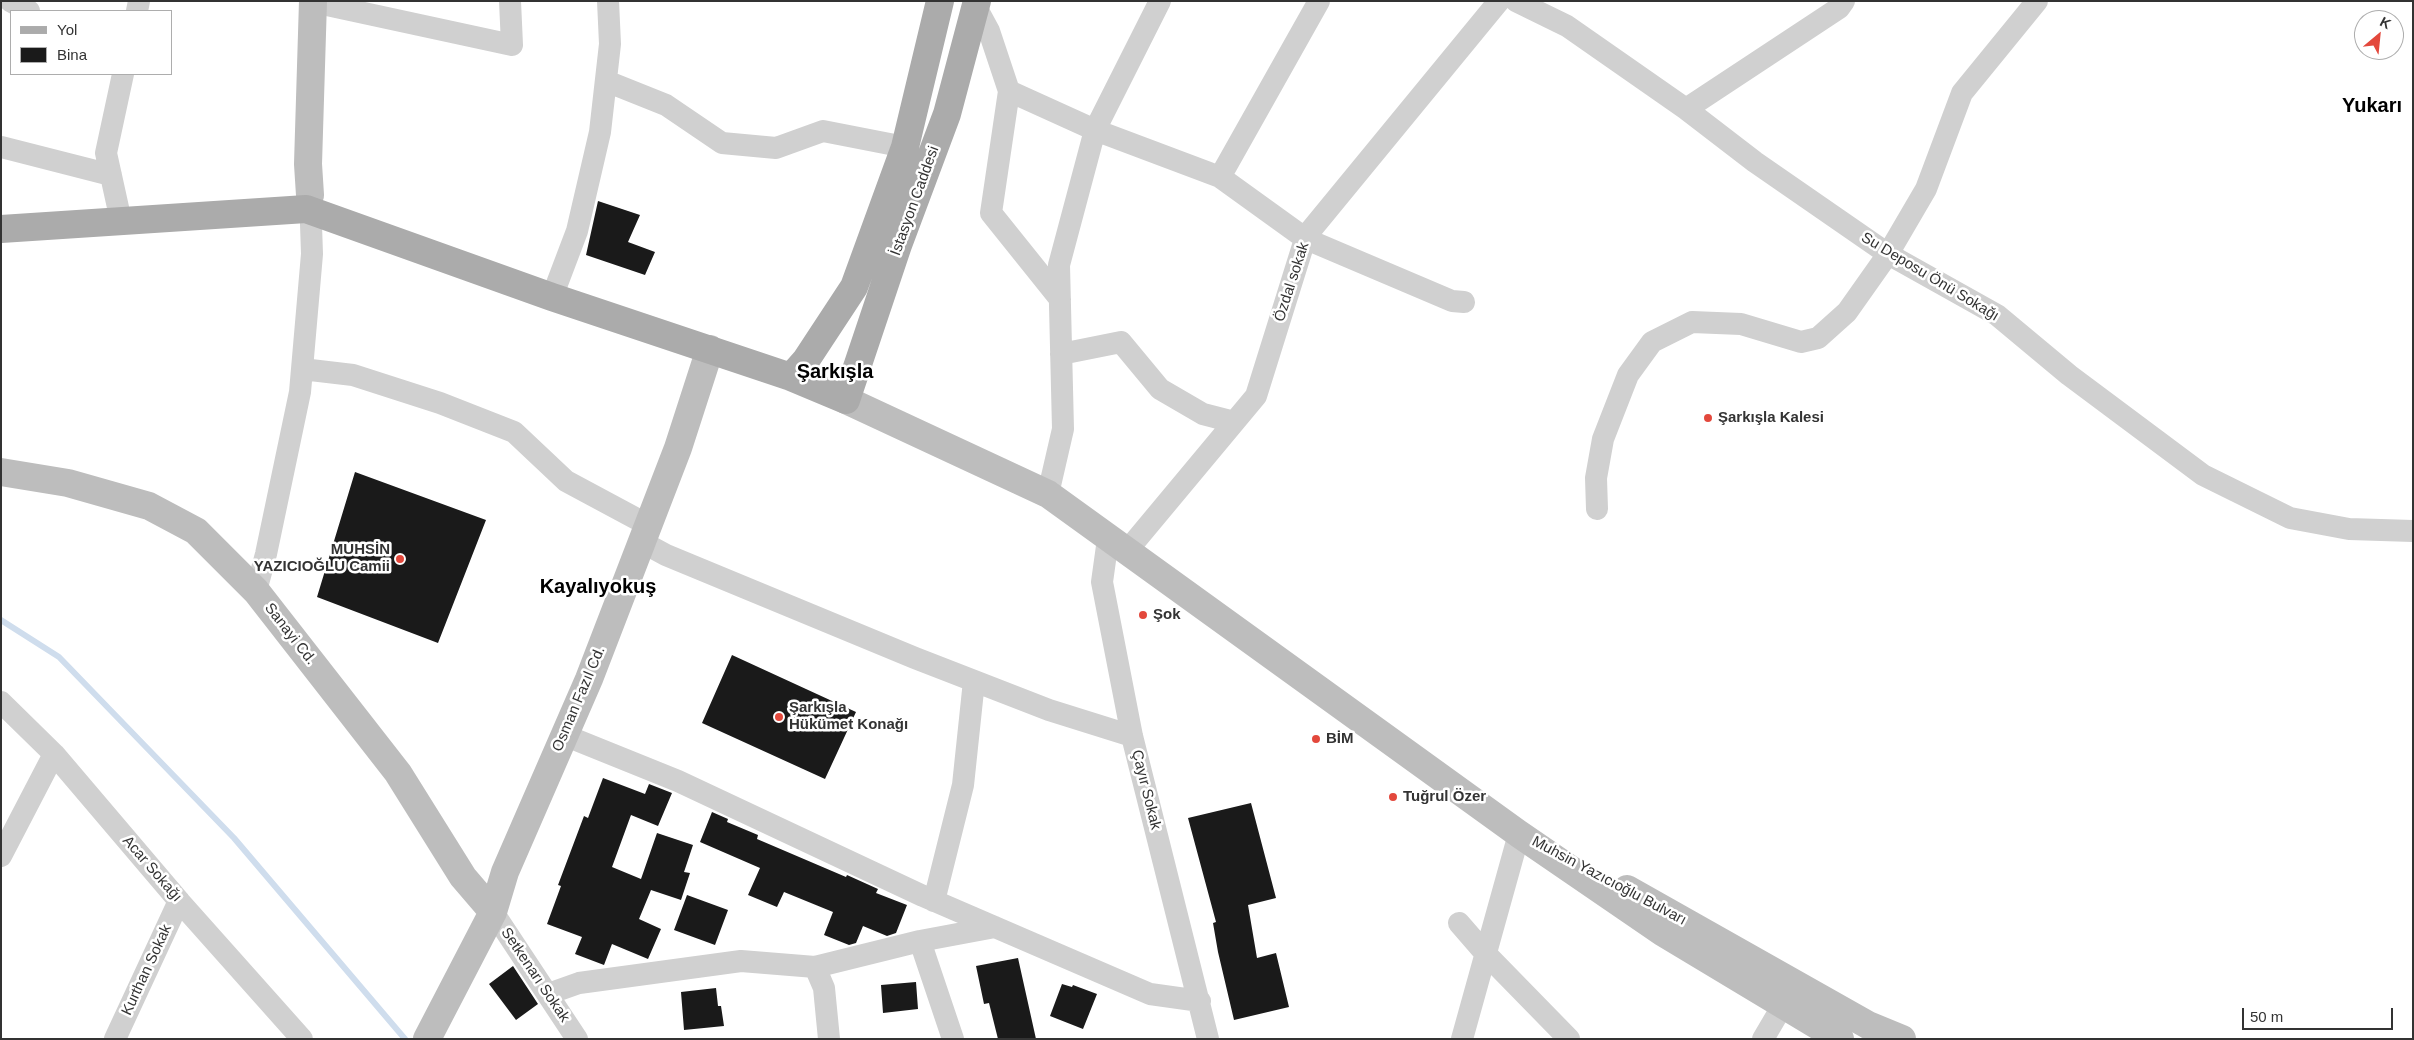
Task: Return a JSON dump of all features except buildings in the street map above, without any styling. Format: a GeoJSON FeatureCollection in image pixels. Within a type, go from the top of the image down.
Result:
{"type":"FeatureCollection","features":[{"type":"Feature","properties":{"kind":"main road","name":"İstasyon Caddesi"},"geometry":{"type":"LineString","coordinates":[[791,377],[806,360],[854,287],[905,147],[940,1]]}},
{"type":"Feature","properties":{"kind":"main road"},"geometry":{"type":"LineString","coordinates":[[1,229],[306,209],[311,203],[308,164],[313,2]]}},
{"type":"Feature","properties":{"kind":"main road","name":"İstasyon Caddesi"},"geometry":{"type":"LineString","coordinates":[[846,400],[898,245],[947,114],[977,4]]}},
{"type":"Feature","properties":{"kind":"main road"},"geometry":{"type":"LineString","coordinates":[[311,203],[552,296],[791,377],[846,400],[1048,494],[1117,546],[1519,834]]}},
{"type":"Feature","properties":{"kind":"main road","name":"Osman Fazıl Cd."},"geometry":{"type":"LineString","coordinates":[[433,1028],[493,912],[505,872],[564,735],[645,534],[678,448],[710,349]]}},
{"type":"Feature","properties":{"kind":"main road","name":"Sanayi Cd."},"geometry":{"type":"LineString","coordinates":[[1,472],[68,483],[149,506],[196,531],[256,591],[398,772],[463,878],[493,912]]}},
{"type":"Feature","properties":{"kind":"main road","name":"Muhsin Yazıcıoğlu Bulvarı"},"geometry":{"type":"LineString","coordinates":[[1519,834],[1662,932],[1840,1039]]}},
{"type":"Feature","properties":{"kind":"main road","name":"Muhsin Yazıcıoğlu Bulvarı"},"geometry":{"type":"LineString","coordinates":[[1519,834],[1647,900],[1868,1025],[1902,1039]]}},
{"type":"Feature","properties":{"kind":"street"},"geometry":{"type":"LineString","coordinates":[[10,1],[27,10]]}},
{"type":"Feature","properties":{"kind":"street"},"geometry":{"type":"LineString","coordinates":[[313,2],[512,45],[510,1]]}},
{"type":"Feature","properties":{"kind":"street"},"geometry":{"type":"LineString","coordinates":[[552,296],[577,231],[600,132],[610,44],[608,1]]}},
{"type":"Feature","properties":{"kind":"street"},"geometry":{"type":"LineString","coordinates":[[1048,494],[1063,428],[1060,265],[1095,130],[1160,1]]}},
{"type":"Feature","properties":{"kind":"street"},"geometry":{"type":"LineString","coordinates":[[1220,177],[1319,1]]}},
{"type":"Feature","properties":{"kind":"street","name":"Özdal sokak"},"geometry":{"type":"LineString","coordinates":[[1117,546],[1234,422],[1256,396],[1306,239],[1499,1]]}},
{"type":"Feature","properties":{"kind":"street","name":"Su Deposu Önü Sokağı"},"geometry":{"type":"LineString","coordinates":[[1516,1],[1567,26],[1686,109],[1755,162],[1888,254],[1996,315],[2069,375],[2203,475],[2290,518],[2349,530],[2413,531]]}},
{"type":"Feature","properties":{"kind":"street"},"geometry":{"type":"LineString","coordinates":[[1686,109],[1839,8],[1844,1]]}},
{"type":"Feature","properties":{"kind":"street"},"geometry":{"type":"LineString","coordinates":[[1597,509],[1596,478],[1603,439],[1628,375],[1652,342],[1692,322],[1741,324],[1800,342],[1818,338],[1847,312],[1888,254],[1926,189],[1962,93],[2037,1]]}},
{"type":"Feature","properties":{"kind":"street"},"geometry":{"type":"LineString","coordinates":[[977,4],[989,30],[1010,91],[991,214],[1060,300]]}},
{"type":"Feature","properties":{"kind":"street"},"geometry":{"type":"LineString","coordinates":[[121,221],[106,153],[124,75]]}},
{"type":"Feature","properties":{"kind":"street"},"geometry":{"type":"LineString","coordinates":[[606,81],[666,105],[722,142],[776,148],[823,131],[905,147]]}},
{"type":"Feature","properties":{"kind":"street"},"geometry":{"type":"LineString","coordinates":[[1010,91],[1095,130],[1220,177],[1306,239],[1452,301],[1464,302]]}},
{"type":"Feature","properties":{"kind":"street"},"geometry":{"type":"LineString","coordinates":[[1,147],[111,175]]}},
{"type":"Feature","properties":{"kind":"street"},"geometry":{"type":"LineString","coordinates":[[256,591],[266,554],[300,392],[312,254],[311,203]]}},
{"type":"Feature","properties":{"kind":"street"},"geometry":{"type":"LineString","coordinates":[[1061,354],[1121,342],[1160,389],[1202,414],[1234,422]]}},
{"type":"Feature","properties":{"kind":"street"},"geometry":{"type":"LineString","coordinates":[[302,368],[353,375],[440,403],[514,432],[566,481],[645,534],[666,555],[974,681],[1049,710],[1132,736]]}},
{"type":"Feature","properties":{"kind":"street","name":"Çayır Sokak"},"geometry":{"type":"LineString","coordinates":[[1117,546],[1102,582],[1132,736],[1208,1039]]}},
{"type":"Feature","properties":{"kind":"street"},"geometry":{"type":"LineString","coordinates":[[934,901],[962,785],[974,681]]}},
{"type":"Feature","properties":{"kind":"street","name":"Acar Sokağı"},"geometry":{"type":"LineString","coordinates":[[1,702],[54,754],[179,901],[302,1039]]}},
{"type":"Feature","properties":{"kind":"street"},"geometry":{"type":"LineString","coordinates":[[564,735],[678,781],[934,901],[1150,994],[1200,1001]]}},
{"type":"Feature","properties":{"kind":"street"},"geometry":{"type":"LineString","coordinates":[[1,856],[54,754]]}},
{"type":"Feature","properties":{"kind":"street"},"geometry":{"type":"LineString","coordinates":[[1462,1039],[1484,953],[1519,834]]}},
{"type":"Feature","properties":{"kind":"street","name":"Kurthan Sokak"},"geometry":{"type":"LineString","coordinates":[[115,1039],[179,901]]}},
{"type":"Feature","properties":{"kind":"street","name":"Setkenarı Sokak"},"geometry":{"type":"LineString","coordinates":[[493,912],[577,1039]]}},
{"type":"Feature","properties":{"kind":"street"},"geometry":{"type":"LineString","coordinates":[[1459,923],[1484,953],[1569,1039]]}},
{"type":"Feature","properties":{"kind":"street"},"geometry":{"type":"LineString","coordinates":[[548,994],[579,983],[741,961],[815,967],[920,941],[995,927]]}},
{"type":"Feature","properties":{"kind":"street"},"geometry":{"type":"LineString","coordinates":[[920,941],[953,1039]]}},
{"type":"Feature","properties":{"kind":"street"},"geometry":{"type":"LineString","coordinates":[[815,967],[824,988],[829,1039]]}},
{"type":"Feature","properties":{"kind":"street"},"geometry":{"type":"LineString","coordinates":[[1762,1039],[1783,1005]]}},
{"type":"Feature","properties":{"kind":"waterway"},"geometry":{"type":"LineString","coordinates":[[1,620],[59,657],[234,838],[405,1039]]}},
{"type":"Feature","properties":{"kind":"place","name":"Şarkışla Kalesi"},"geometry":{"type":"Point","coordinates":[1708,418]}},
{"type":"Feature","properties":{"kind":"place","name":"MUHSİN YAZICIOĞLU Camii"},"geometry":{"type":"Point","coordinates":[400,559]}},
{"type":"Feature","properties":{"kind":"place","name":"Şok"},"geometry":{"type":"Point","coordinates":[1143,615]}},
{"type":"Feature","properties":{"kind":"place","name":"Şarkışla Hükümet Konağı"},"geometry":{"type":"Point","coordinates":[779,717]}},
{"type":"Feature","properties":{"kind":"place","name":"BİM"},"geometry":{"type":"Point","coordinates":[1316,739]}},
{"type":"Feature","properties":{"kind":"place","name":"Tuğrul Özer"},"geometry":{"type":"Point","coordinates":[1393,797]}},
{"type":"Feature","properties":{"kind":"district","name":"Yukarı"},"geometry":{"type":"Point","coordinates":[2372,106]}},
{"type":"Feature","properties":{"kind":"district","name":"Şarkışla"},"geometry":{"type":"Point","coordinates":[835,372]}},
{"type":"Feature","properties":{"kind":"district","name":"Kayalıyokuş"},"geometry":{"type":"Point","coordinates":[598,587]}}]}
